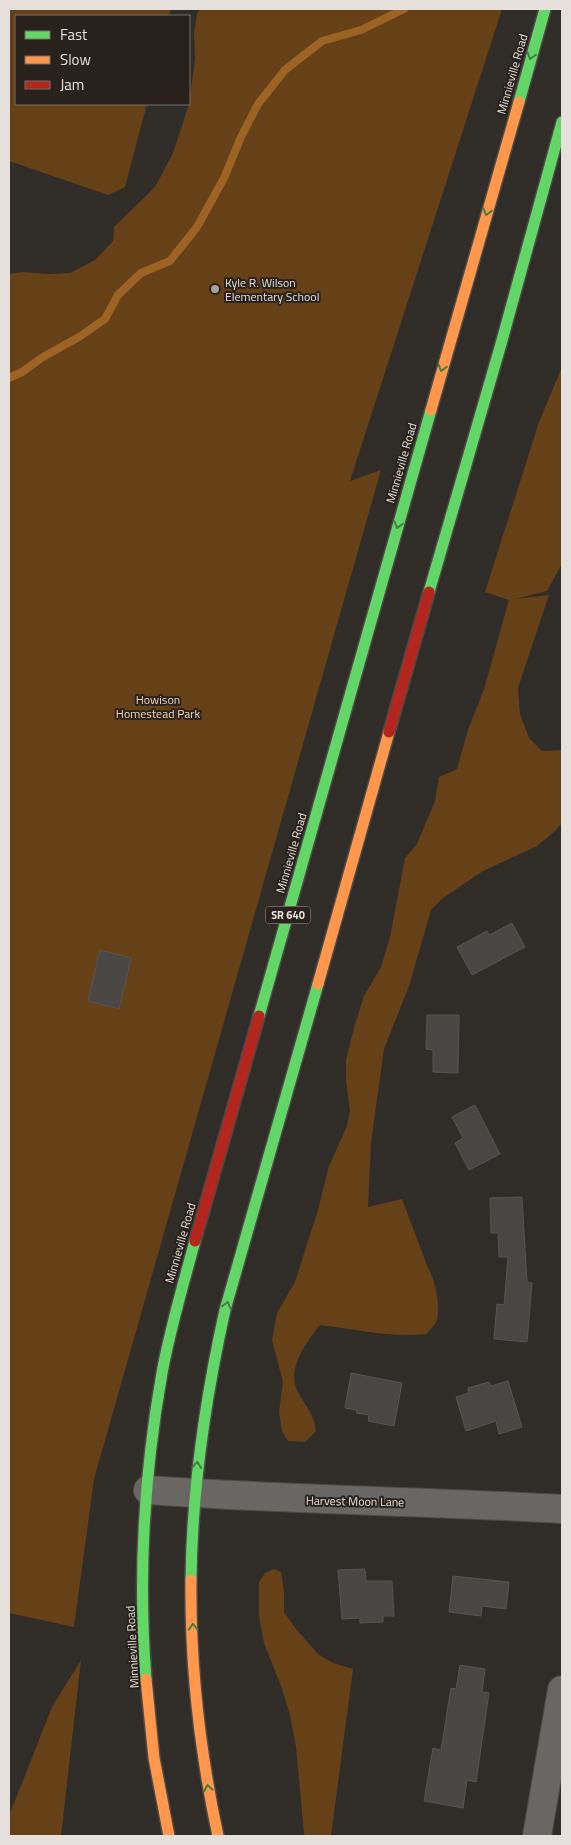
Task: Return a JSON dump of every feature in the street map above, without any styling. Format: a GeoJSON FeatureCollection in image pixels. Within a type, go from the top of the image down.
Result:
{"type":"FeatureCollection","features":[{"type":"Feature","properties":{"kind":"main road","name":"Minnieville Road"},"geometry":{"type":"LineString","coordinates":[[169,1836],[154,1758],[145,1656],[143,1573],[148,1490],[162,1374],[188,1262],[545,9]]}},
{"type":"Feature","properties":{"kind":"main road"},"geometry":{"type":"LineString","coordinates":[[218,1836],[208,1792],[202,1749],[194,1662],[192,1535],[198,1456],[206,1397],[226,1310],[446,530],[501,344],[562,122]]}},
{"type":"Feature","properties":{"kind":"street","name":"Harvest Moon Lane"},"geometry":{"type":"LineString","coordinates":[[148,1490],[295,1499],[465,1503],[562,1509]]}},
{"type":"Feature","properties":{"kind":"street"},"geometry":{"type":"LineString","coordinates":[[537,1836],[562,1690]]}},
{"type":"Feature","properties":{"kind":"green space"},"geometry":{"type":"Polygon","coordinates":[[[9,9],[171,9],[169,15],[15,15],[15,105],[147,105],[125,187],[108,195],[9,161],[9,9]]]}},
{"type":"Feature","properties":{"kind":"green space","name":"Howison Homestead Park"},"geometry":{"type":"Polygon","coordinates":[[[200,9],[502,9],[350,481],[381,470],[94,1479],[74,1627],[9,1613],[9,274],[23,272],[70,273],[95,260],[113,241],[114,227],[155,187],[173,153],[190,105],[197,14],[200,9]]]}},
{"type":"Feature","properties":{"kind":"green space"},"geometry":{"type":"Polygon","coordinates":[[[562,367],[562,564],[547,591],[515,599],[549,595],[518,688],[520,714],[529,738],[542,751],[562,750],[562,823],[537,846],[483,871],[443,898],[431,910],[409,986],[384,1049],[371,1143],[368,1207],[402,1199],[433,1280],[437,1295],[438,1317],[435,1324],[426,1334],[412,1335],[386,1334],[320,1325],[299,1357],[294,1375],[298,1392],[312,1415],[316,1431],[305,1442],[288,1441],[282,1431],[279,1412],[283,1382],[272,1340],[277,1313],[295,1282],[318,1210],[329,1166],[347,1126],[350,1111],[346,1080],[346,1060],[364,996],[381,967],[390,937],[405,858],[417,844],[435,801],[439,777],[457,769],[468,730],[484,689],[509,600],[485,592],[539,422],[562,367]]]}},
{"type":"Feature","properties":{"kind":"green space"},"geometry":{"type":"Polygon","coordinates":[[[274,1569],[281,1572],[284,1591],[284,1612],[296,1629],[318,1654],[333,1663],[353,1669],[331,1836],[305,1836],[304,1833],[296,1747],[290,1715],[264,1643],[259,1616],[259,1582],[265,1573],[274,1569]]]}},
{"type":"Feature","properties":{"kind":"green space"},"geometry":{"type":"Polygon","coordinates":[[[81,1660],[61,1836],[9,1836],[9,1816],[52,1707],[81,1660]]]}},
{"type":"Feature","properties":{"kind":"building"},"geometry":{"type":"Polygon","coordinates":[[[512,923],[525,947],[472,975],[457,947],[487,931],[489,935],[512,923]]]}},
{"type":"Feature","properties":{"kind":"building"},"geometry":{"type":"Polygon","coordinates":[[[100,950],[131,958],[119,1009],[88,1001],[100,950]]]}},
{"type":"Feature","properties":{"kind":"building"},"geometry":{"type":"Polygon","coordinates":[[[427,1015],[459,1015],[458,1073],[433,1072],[433,1050],[426,1049],[427,1015]]]}},
{"type":"Feature","properties":{"kind":"building"},"geometry":{"type":"Polygon","coordinates":[[[475,1105],[500,1154],[469,1170],[455,1143],[463,1138],[452,1117],[475,1105]]]}},
{"type":"Feature","properties":{"kind":"building"},"geometry":{"type":"Polygon","coordinates":[[[522,1197],[527,1282],[532,1283],[527,1342],[494,1339],[497,1304],[504,1305],[508,1257],[499,1257],[498,1233],[491,1233],[490,1198],[522,1197]]]}},
{"type":"Feature","properties":{"kind":"building"},"geometry":{"type":"Polygon","coordinates":[[[351,1373],[402,1383],[394,1426],[368,1421],[369,1415],[356,1413],[357,1410],[345,1408],[351,1373]]]}},
{"type":"Feature","properties":{"kind":"building"},"geometry":{"type":"Polygon","coordinates":[[[508,1381],[522,1427],[499,1434],[496,1421],[466,1431],[456,1397],[469,1393],[468,1388],[489,1382],[491,1386],[508,1381]]]}},
{"type":"Feature","properties":{"kind":"building"},"geometry":{"type":"Polygon","coordinates":[[[365,1569],[366,1581],[392,1581],[394,1616],[383,1616],[383,1622],[360,1623],[360,1618],[342,1619],[338,1570],[365,1569]]]}},
{"type":"Feature","properties":{"kind":"building"},"geometry":{"type":"Polygon","coordinates":[[[453,1576],[509,1582],[506,1609],[482,1606],[481,1616],[449,1612],[453,1576]]]}},
{"type":"Feature","properties":{"kind":"building"},"geometry":{"type":"Polygon","coordinates":[[[460,1665],[485,1669],[482,1692],[489,1693],[476,1782],[467,1780],[463,1808],[424,1801],[433,1748],[441,1750],[451,1688],[456,1689],[460,1665]]]}},
{"type":"Feature","properties":{"kind":"waterway"},"geometry":{"type":"LineString","coordinates":[[9,378],[79,337],[105,319],[118,295],[141,273],[170,261],[197,227],[224,178],[241,137],[258,104],[285,70],[322,41],[361,30],[404,9]]}},
{"type":"Feature","properties":{"kind":"traffic: fast"},"geometry":{"type":"LineString","coordinates":[[519,102],[545,9]]}},
{"type":"Feature","properties":{"kind":"traffic: fast"},"geometry":{"type":"LineString","coordinates":[[429,592],[501,344],[562,122]]}},
{"type":"Feature","properties":{"kind":"traffic: fast"},"geometry":{"type":"LineString","coordinates":[[259,1016],[431,410]]}},
{"type":"Feature","properties":{"kind":"traffic: fast"},"geometry":{"type":"LineString","coordinates":[[191,1580],[194,1511],[201,1444],[211,1377],[225,1310],[318,984]]}},
{"type":"Feature","properties":{"kind":"traffic: fast"},"geometry":{"type":"LineString","coordinates":[[146,1679],[143,1564],[144,1526],[151,1449],[165,1356],[195,1241]]}},
{"type":"Feature","properties":{"kind":"traffic: slow"},"geometry":{"type":"LineString","coordinates":[[431,410],[519,102]]}},
{"type":"Feature","properties":{"kind":"traffic: slow"},"geometry":{"type":"LineString","coordinates":[[318,984],[389,732]]}},
{"type":"Feature","properties":{"kind":"traffic: slow"},"geometry":{"type":"LineString","coordinates":[[191,1580],[192,1645],[197,1709],[206,1773],[218,1836]]}},
{"type":"Feature","properties":{"kind":"traffic: slow"},"geometry":{"type":"LineString","coordinates":[[146,1679],[154,1758],[169,1836]]}},
{"type":"Feature","properties":{"kind":"traffic: jam"},"geometry":{"type":"LineString","coordinates":[[389,732],[429,592]]}},
{"type":"Feature","properties":{"kind":"traffic: jam"},"geometry":{"type":"LineString","coordinates":[[195,1241],[259,1016]]}},
{"type":"Feature","properties":{"kind":"place","name":"Kyle R. Wilson Elementary School"},"geometry":{"type":"Point","coordinates":[215,289]}}]}
